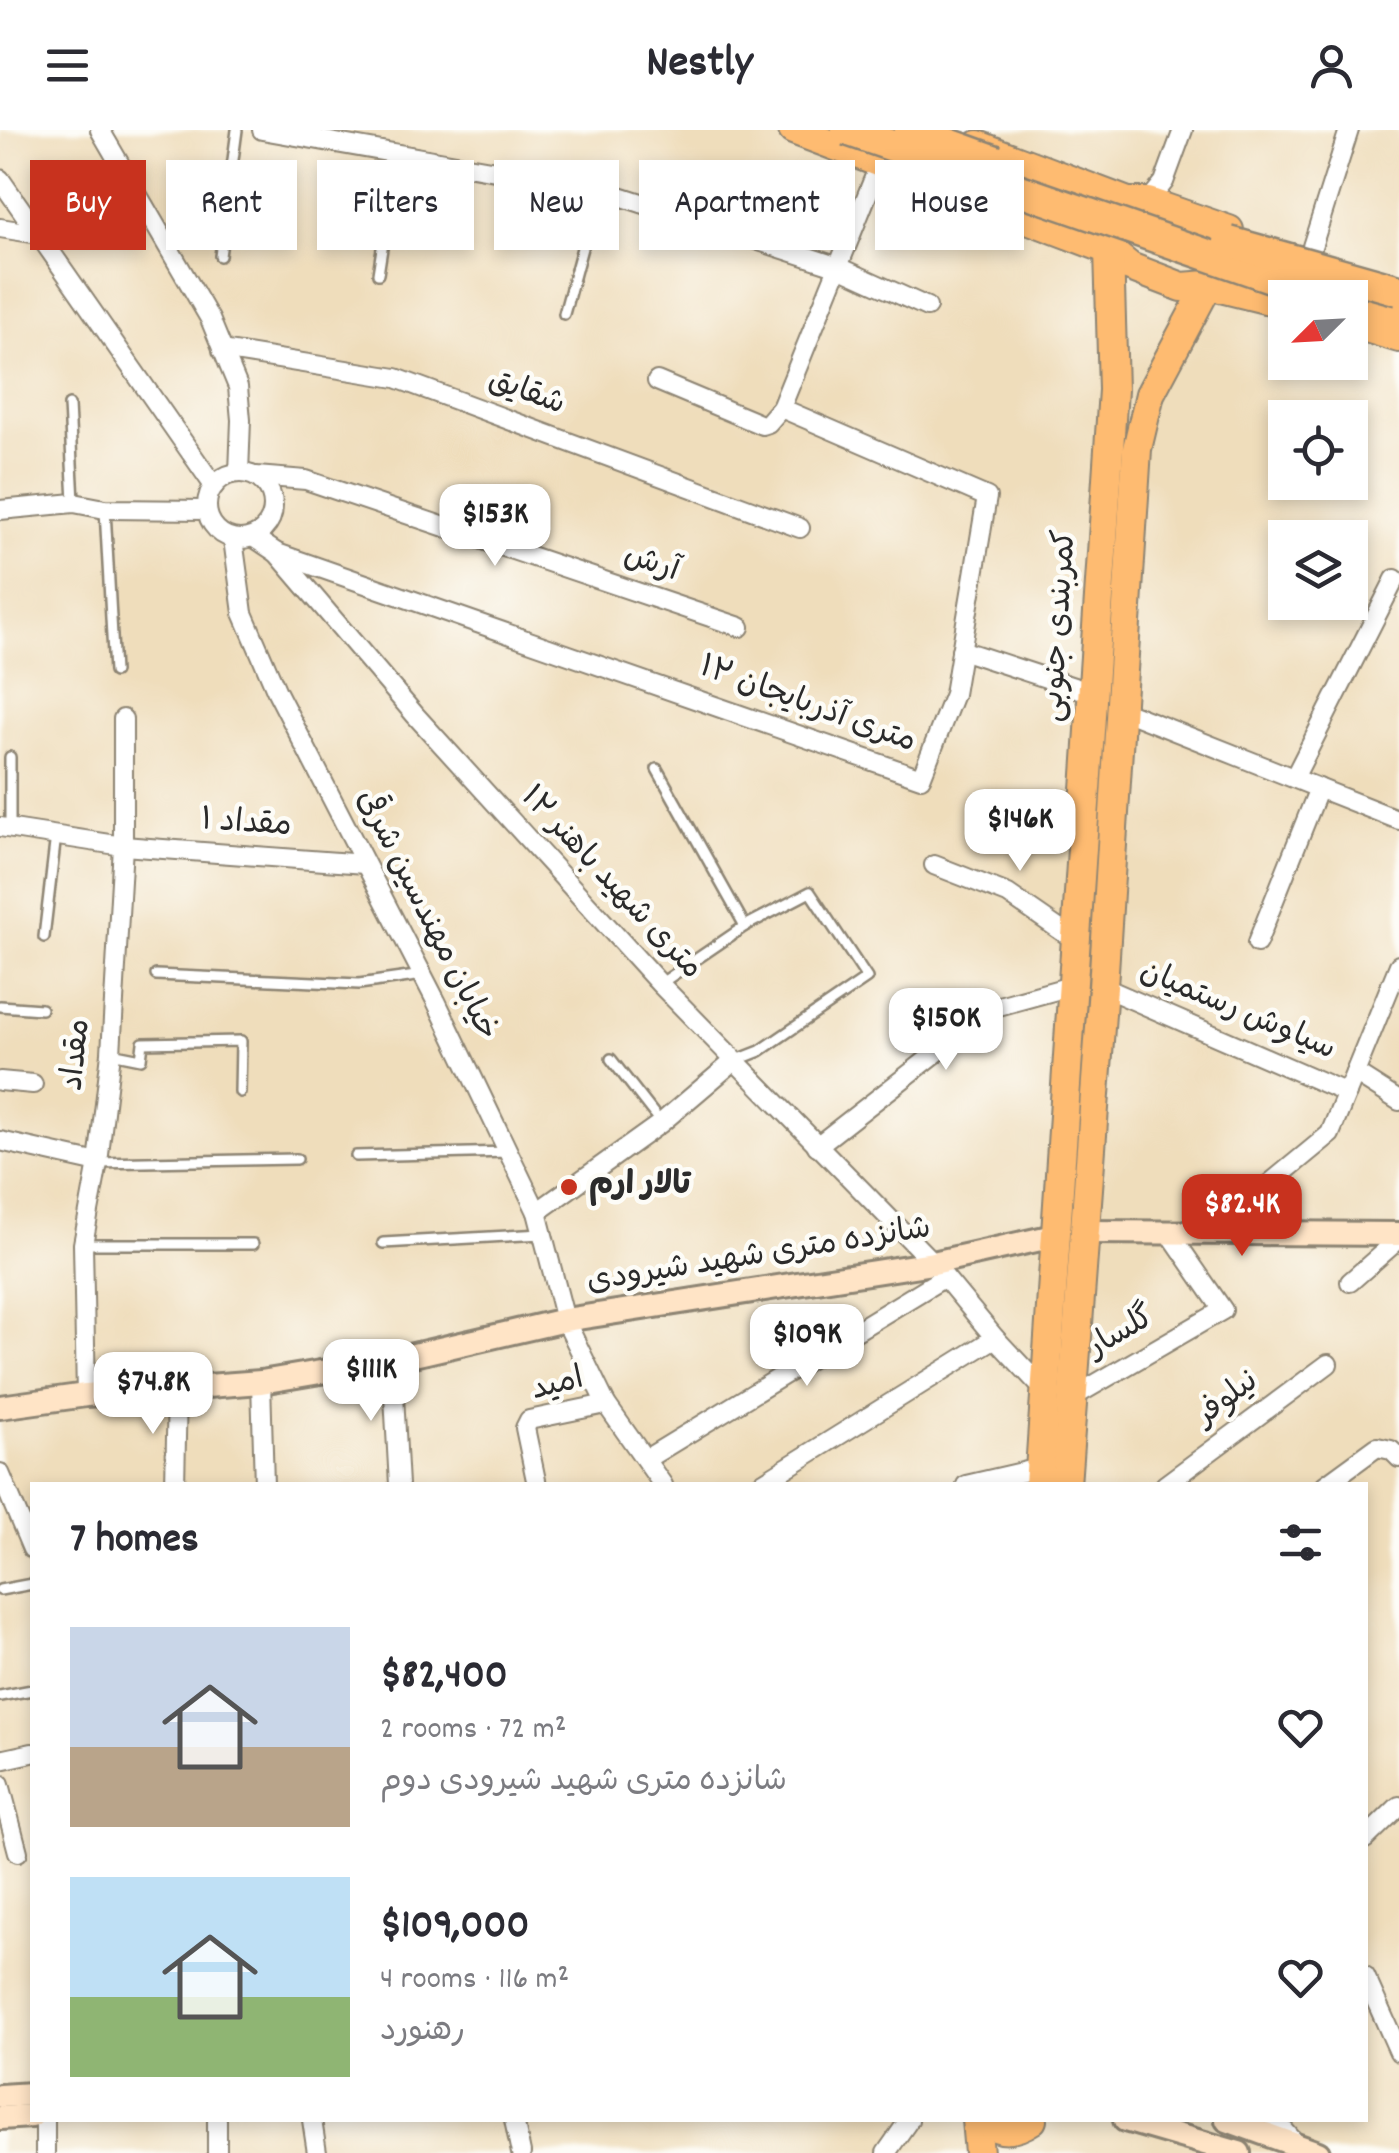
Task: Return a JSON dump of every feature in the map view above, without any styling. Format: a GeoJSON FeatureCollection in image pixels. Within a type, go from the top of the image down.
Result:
{"type":"FeatureCollection","features":[{"type":"Feature","properties":{"kind":"highway"},"geometry":{"type":"LineString","coordinates":[[847,130],[1282,280]]}},
{"type":"Feature","properties":{"kind":"highway"},"geometry":{"type":"LineString","coordinates":[[910,130],[1232,244],[1399,290]]}},
{"type":"Feature","properties":{"kind":"highway"},"geometry":{"type":"LineString","coordinates":[[1368,304],[1399,314]]}},
{"type":"Feature","properties":{"kind":"main road"},"geometry":{"type":"LineString","coordinates":[[794,130],[875,161]]}},
{"type":"Feature","properties":{"kind":"main road"},"geometry":{"type":"LineString","coordinates":[[940,130],[1066,179],[1309,256],[1399,279]]}},
{"type":"Feature","properties":{"kind":"main road"},"geometry":{"type":"LineString","coordinates":[[1055,230],[1067,221],[1074,205],[1074,193],[1066,179]]}},
{"type":"Feature","properties":{"kind":"main road","name":"کمربندی جنوبی"},"geometry":{"type":"LineString","coordinates":[[1058,1478],[1054,1236],[1113,390],[1109,250],[1104,240],[1112,212],[1138,202]]}},
{"type":"Feature","properties":{"kind":"main road"},"geometry":{"type":"LineString","coordinates":[[1024,218],[1109,250],[1130,267],[1182,287],[1208,285],[1268,300]]}},
{"type":"Feature","properties":{"kind":"main road","name":"کمربندی جنوبی"},"geometry":{"type":"LineString","coordinates":[[1059,1394],[1085,1232],[1137,448],[1150,394],[1208,285],[1222,272],[1226,258],[1224,238],[1216,226]]}},
{"type":"Feature","properties":{"kind":"main road"},"geometry":{"type":"LineString","coordinates":[[1287,280],[1296,263],[1309,256]]}},
{"type":"Feature","properties":{"kind":"main road"},"geometry":{"type":"LineString","coordinates":[[1368,329],[1399,338]]}},
{"type":"Feature","properties":{"kind":"main road"},"geometry":{"type":"LineString","coordinates":[[1108,446],[1137,448]]}},
{"type":"Feature","properties":{"kind":"main road"},"geometry":{"type":"LineString","coordinates":[[1054,1236],[1085,1232],[1399,1236]]}},
{"type":"Feature","properties":{"kind":"main road","name":"شانزده متری شهید شیرودی"},"geometry":{"type":"LineString","coordinates":[[0,1407],[261,1382],[392,1360],[565,1320],[938,1271],[1054,1236]]}},
{"type":"Feature","properties":{"kind":"main road"},"geometry":{"type":"LineString","coordinates":[[0,2096],[30,2094]]}},
{"type":"Feature","properties":{"kind":"main road"},"geometry":{"type":"LineString","coordinates":[[0,2118],[30,2116]]}},
{"type":"Feature","properties":{"kind":"main road"},"geometry":{"type":"LineString","coordinates":[[979,2122],[980,2153]]}},
{"type":"Feature","properties":{"kind":"main road"},"geometry":{"type":"LineString","coordinates":[[983,2122],[1003,2131],[1029,2122]]}},
{"type":"Feature","properties":{"kind":"main road"},"geometry":{"type":"LineString","coordinates":[[1026,2153],[1032,2122]]}},
{"type":"Feature","properties":{"kind":"main road"},"geometry":{"type":"LineString","coordinates":[[1132,2122],[1240,2153]]}},
{"type":"Feature","properties":{"kind":"main road"},"geometry":{"type":"LineString","coordinates":[[1231,2122],[1305,2151]]}},
{"type":"Feature","properties":{"kind":"street"},"geometry":{"type":"LineString","coordinates":[[100,130],[210,318],[238,387],[247,475]]}},
{"type":"Feature","properties":{"kind":"street"},"geometry":{"type":"LineString","coordinates":[[262,130],[494,171]]}},
{"type":"Feature","properties":{"kind":"street"},"geometry":{"type":"LineString","coordinates":[[1138,202],[1164,182],[1183,130]]}},
{"type":"Feature","properties":{"kind":"street"},"geometry":{"type":"LineString","coordinates":[[1309,256],[1348,130]]}},
{"type":"Feature","properties":{"kind":"street"},"geometry":{"type":"LineString","coordinates":[[657,380],[762,425],[768,424],[781,408],[875,175]]}},
{"type":"Feature","properties":{"kind":"street"},"geometry":{"type":"LineString","coordinates":[[0,179],[30,222]]}},
{"type":"Feature","properties":{"kind":"street"},"geometry":{"type":"LineString","coordinates":[[619,196],[838,267],[927,307]]}},
{"type":"Feature","properties":{"kind":"street"},"geometry":{"type":"LineString","coordinates":[[0,228],[30,233]]}},
{"type":"Feature","properties":{"kind":"street"},"geometry":{"type":"LineString","coordinates":[[49,250],[214,486]]}},
{"type":"Feature","properties":{"kind":"street","name":"شقایق"},"geometry":{"type":"LineString","coordinates":[[222,350],[396,378],[800,528]]}},
{"type":"Feature","properties":{"kind":"street","name":"۱۲ متری آذربایجان"},"geometry":{"type":"LineString","coordinates":[[276,552],[921,778],[954,694],[987,497],[781,408]]}},
{"type":"Feature","properties":{"kind":"street"},"geometry":{"type":"LineString","coordinates":[[247,475],[268,488],[273,510],[270,522],[253,537],[233,539],[215,529],[206,510],[214,486],[227,476],[247,475]]}},
{"type":"Feature","properties":{"kind":"street","name":"آرش"},"geometry":{"type":"LineString","coordinates":[[247,475],[306,480],[740,627]]}},
{"type":"Feature","properties":{"kind":"street"},"geometry":{"type":"LineString","coordinates":[[0,510],[74,503],[106,509],[206,510]]}},
{"type":"Feature","properties":{"kind":"street","name":"۱۲ متری شهید باهنر"},"geometry":{"type":"LineString","coordinates":[[253,537],[276,552],[416,716],[660,984],[938,1271],[995,1338],[1059,1394]]}},
{"type":"Feature","properties":{"kind":"street","name":"خیابان مهندسین شرقی"},"geometry":{"type":"LineString","coordinates":[[233,539],[243,613],[277,692],[422,975],[537,1212],[565,1320],[606,1404],[661,1482]]}},
{"type":"Feature","properties":{"kind":"street"},"geometry":{"type":"LineString","coordinates":[[1294,778],[1396,580]]}},
{"type":"Feature","properties":{"kind":"street"},"geometry":{"type":"LineString","coordinates":[[961,650],[1092,693]]}},
{"type":"Feature","properties":{"kind":"street"},"geometry":{"type":"LineString","coordinates":[[1119,709],[1399,820]]}},
{"type":"Feature","properties":{"kind":"street","name":"مقداد"},"geometry":{"type":"LineString","coordinates":[[86,1396],[84,1244],[111,1054],[123,846],[123,720]]}},
{"type":"Feature","properties":{"kind":"street"},"geometry":{"type":"LineString","coordinates":[[1257,943],[1319,788]]}},
{"type":"Feature","properties":{"kind":"street","name":"مقداد ۱"},"geometry":{"type":"LineString","coordinates":[[5,827],[123,846],[365,864]]}},
{"type":"Feature","properties":{"kind":"street"},"geometry":{"type":"LineString","coordinates":[[934,865],[1008,894],[1076,941]]}},
{"type":"Feature","properties":{"kind":"street"},"geometry":{"type":"LineString","coordinates":[[1211,1232],[1330,1134],[1398,968]]}},
{"type":"Feature","properties":{"kind":"street"},"geometry":{"type":"LineString","coordinates":[[816,1146],[996,1007],[1071,986]]}},
{"type":"Feature","properties":{"kind":"street","name":"سیاوش رستمیان"},"geometry":{"type":"LineString","coordinates":[[1103,987],[1347,1093]]}},
{"type":"Feature","properties":{"kind":"street"},"geometry":{"type":"LineString","coordinates":[[537,1212],[660,1123],[734,1061]]}},
{"type":"Feature","properties":{"kind":"street"},"geometry":{"type":"LineString","coordinates":[[1355,1073],[1399,1101]]}},
{"type":"Feature","properties":{"kind":"street"},"geometry":{"type":"LineString","coordinates":[[0,1080],[32,1084]]}},
{"type":"Feature","properties":{"kind":"street"},"geometry":{"type":"LineString","coordinates":[[0,1140],[98,1163]]}},
{"type":"Feature","properties":{"kind":"street","name":"گلسار"},"geometry":{"type":"LineString","coordinates":[[1059,1394],[1223,1310],[1169,1232]]}},
{"type":"Feature","properties":{"kind":"street"},"geometry":{"type":"LineString","coordinates":[[1350,1282],[1399,1236]]}},
{"type":"Feature","properties":{"kind":"street"},"geometry":{"type":"LineString","coordinates":[[646,1459],[938,1271]]}},
{"type":"Feature","properties":{"kind":"street"},"geometry":{"type":"LineString","coordinates":[[764,1482],[995,1338]]}},
{"type":"Feature","properties":{"kind":"street"},"geometry":{"type":"LineString","coordinates":[[392,1360],[398,1482]]}},
{"type":"Feature","properties":{"kind":"street","name":"نیلوفر"},"geometry":{"type":"LineString","coordinates":[[1169,1482],[1328,1364]]}},
{"type":"Feature","properties":{"kind":"street"},"geometry":{"type":"LineString","coordinates":[[261,1382],[264,1482]]}},
{"type":"Feature","properties":{"kind":"street"},"geometry":{"type":"LineString","coordinates":[[176,1482],[177,1390]]}},
{"type":"Feature","properties":{"kind":"street","name":"امید"},"geometry":{"type":"LineString","coordinates":[[536,1482],[525,1428],[528,1420],[606,1404]]}},
{"type":"Feature","properties":{"kind":"street"},"geometry":{"type":"LineString","coordinates":[[1329,1482],[1377,1447],[1391,1450],[1399,1458]]}},
{"type":"Feature","properties":{"kind":"street"},"geometry":{"type":"LineString","coordinates":[[0,1473],[30,1544]]}},
{"type":"Feature","properties":{"kind":"street"},"geometry":{"type":"LineString","coordinates":[[1005,1482],[1058,1478]]}},
{"type":"Feature","properties":{"kind":"street"},"geometry":{"type":"LineString","coordinates":[[0,1760],[30,1753]]}},
{"type":"Feature","properties":{"kind":"street"},"geometry":{"type":"LineString","coordinates":[[2,1795],[18,1852]]}},
{"type":"Feature","properties":{"kind":"street"},"geometry":{"type":"LineString","coordinates":[[1368,1836],[1399,1806]]}},
{"type":"Feature","properties":{"kind":"street"},"geometry":{"type":"LineString","coordinates":[[1368,1983],[1399,2052]]}},
{"type":"Feature","properties":{"kind":"street"},"geometry":{"type":"LineString","coordinates":[[44,2153],[45,2122]]}},
{"type":"Feature","properties":{"kind":"street"},"geometry":{"type":"LineString","coordinates":[[217,2122],[217,2153]]}},
{"type":"Feature","properties":{"kind":"street"},"geometry":{"type":"LineString","coordinates":[[312,2122],[317,2153]]}},
{"type":"Feature","properties":{"kind":"street"},"geometry":{"type":"LineString","coordinates":[[514,2122],[521,2153]]}},
{"type":"Feature","properties":{"kind":"street"},"geometry":{"type":"LineString","coordinates":[[886,2153],[908,2122]]}},
{"type":"Feature","properties":{"kind":"street"},"geometry":{"type":"LineString","coordinates":[[1277,2122],[1305,2151]]}},
{"type":"Feature","properties":{"kind":"lane"},"geometry":{"type":"LineString","coordinates":[[220,256],[237,130]]}},
{"type":"Feature","properties":{"kind":"lane"},"geometry":{"type":"LineString","coordinates":[[378,274],[397,154]]}},
{"type":"Feature","properties":{"kind":"lane"},"geometry":{"type":"LineString","coordinates":[[564,314],[581,250]]}},
{"type":"Feature","properties":{"kind":"lane"},"geometry":{"type":"LineString","coordinates":[[69,405],[74,503]]}},
{"type":"Feature","properties":{"kind":"lane"},"geometry":{"type":"LineString","coordinates":[[106,509],[114,672]]}},
{"type":"Feature","properties":{"kind":"lane"},"geometry":{"type":"LineString","coordinates":[[5,827],[10,757]]}},
{"type":"Feature","properties":{"kind":"lane"},"geometry":{"type":"LineString","coordinates":[[656,769],[745,926]]}},
{"type":"Feature","properties":{"kind":"lane"},"geometry":{"type":"LineString","coordinates":[[44,937],[56,835]]}},
{"type":"Feature","properties":{"kind":"lane"},"geometry":{"type":"LineString","coordinates":[[660,984],[745,926],[810,892],[867,978],[760,1051],[734,1061]]}},
{"type":"Feature","properties":{"kind":"lane"},"geometry":{"type":"LineString","coordinates":[[156,974],[359,984],[422,975]]}},
{"type":"Feature","properties":{"kind":"lane"},"geometry":{"type":"LineString","coordinates":[[0,1006],[42,1009]]}},
{"type":"Feature","properties":{"kind":"lane"},"geometry":{"type":"LineString","coordinates":[[111,1054],[141,1059],[143,1043],[241,1040],[240,1092]]}},
{"type":"Feature","properties":{"kind":"lane"},"geometry":{"type":"LineString","coordinates":[[611,1059],[660,1123]]}},
{"type":"Feature","properties":{"kind":"lane"},"geometry":{"type":"LineString","coordinates":[[356,1156],[508,1152]]}},
{"type":"Feature","properties":{"kind":"lane"},"geometry":{"type":"LineString","coordinates":[[98,1163],[297,1158]]}},
{"type":"Feature","properties":{"kind":"lane"},"geometry":{"type":"LineString","coordinates":[[383,1243],[542,1234]]}},
{"type":"Feature","properties":{"kind":"lane"},"geometry":{"type":"LineString","coordinates":[[84,1244],[253,1244]]}},
{"type":"Feature","properties":{"kind":"lane"},"geometry":{"type":"LineString","coordinates":[[0,1590],[30,1584]]}},
{"type":"Feature","properties":{"kind":"lane"},"geometry":{"type":"LineString","coordinates":[[0,1696],[30,1690]]}},
{"type":"Feature","properties":{"kind":"place","name":"تالار ارم"},"geometry":{"type":"Point","coordinates":[569,1187]}}]}
